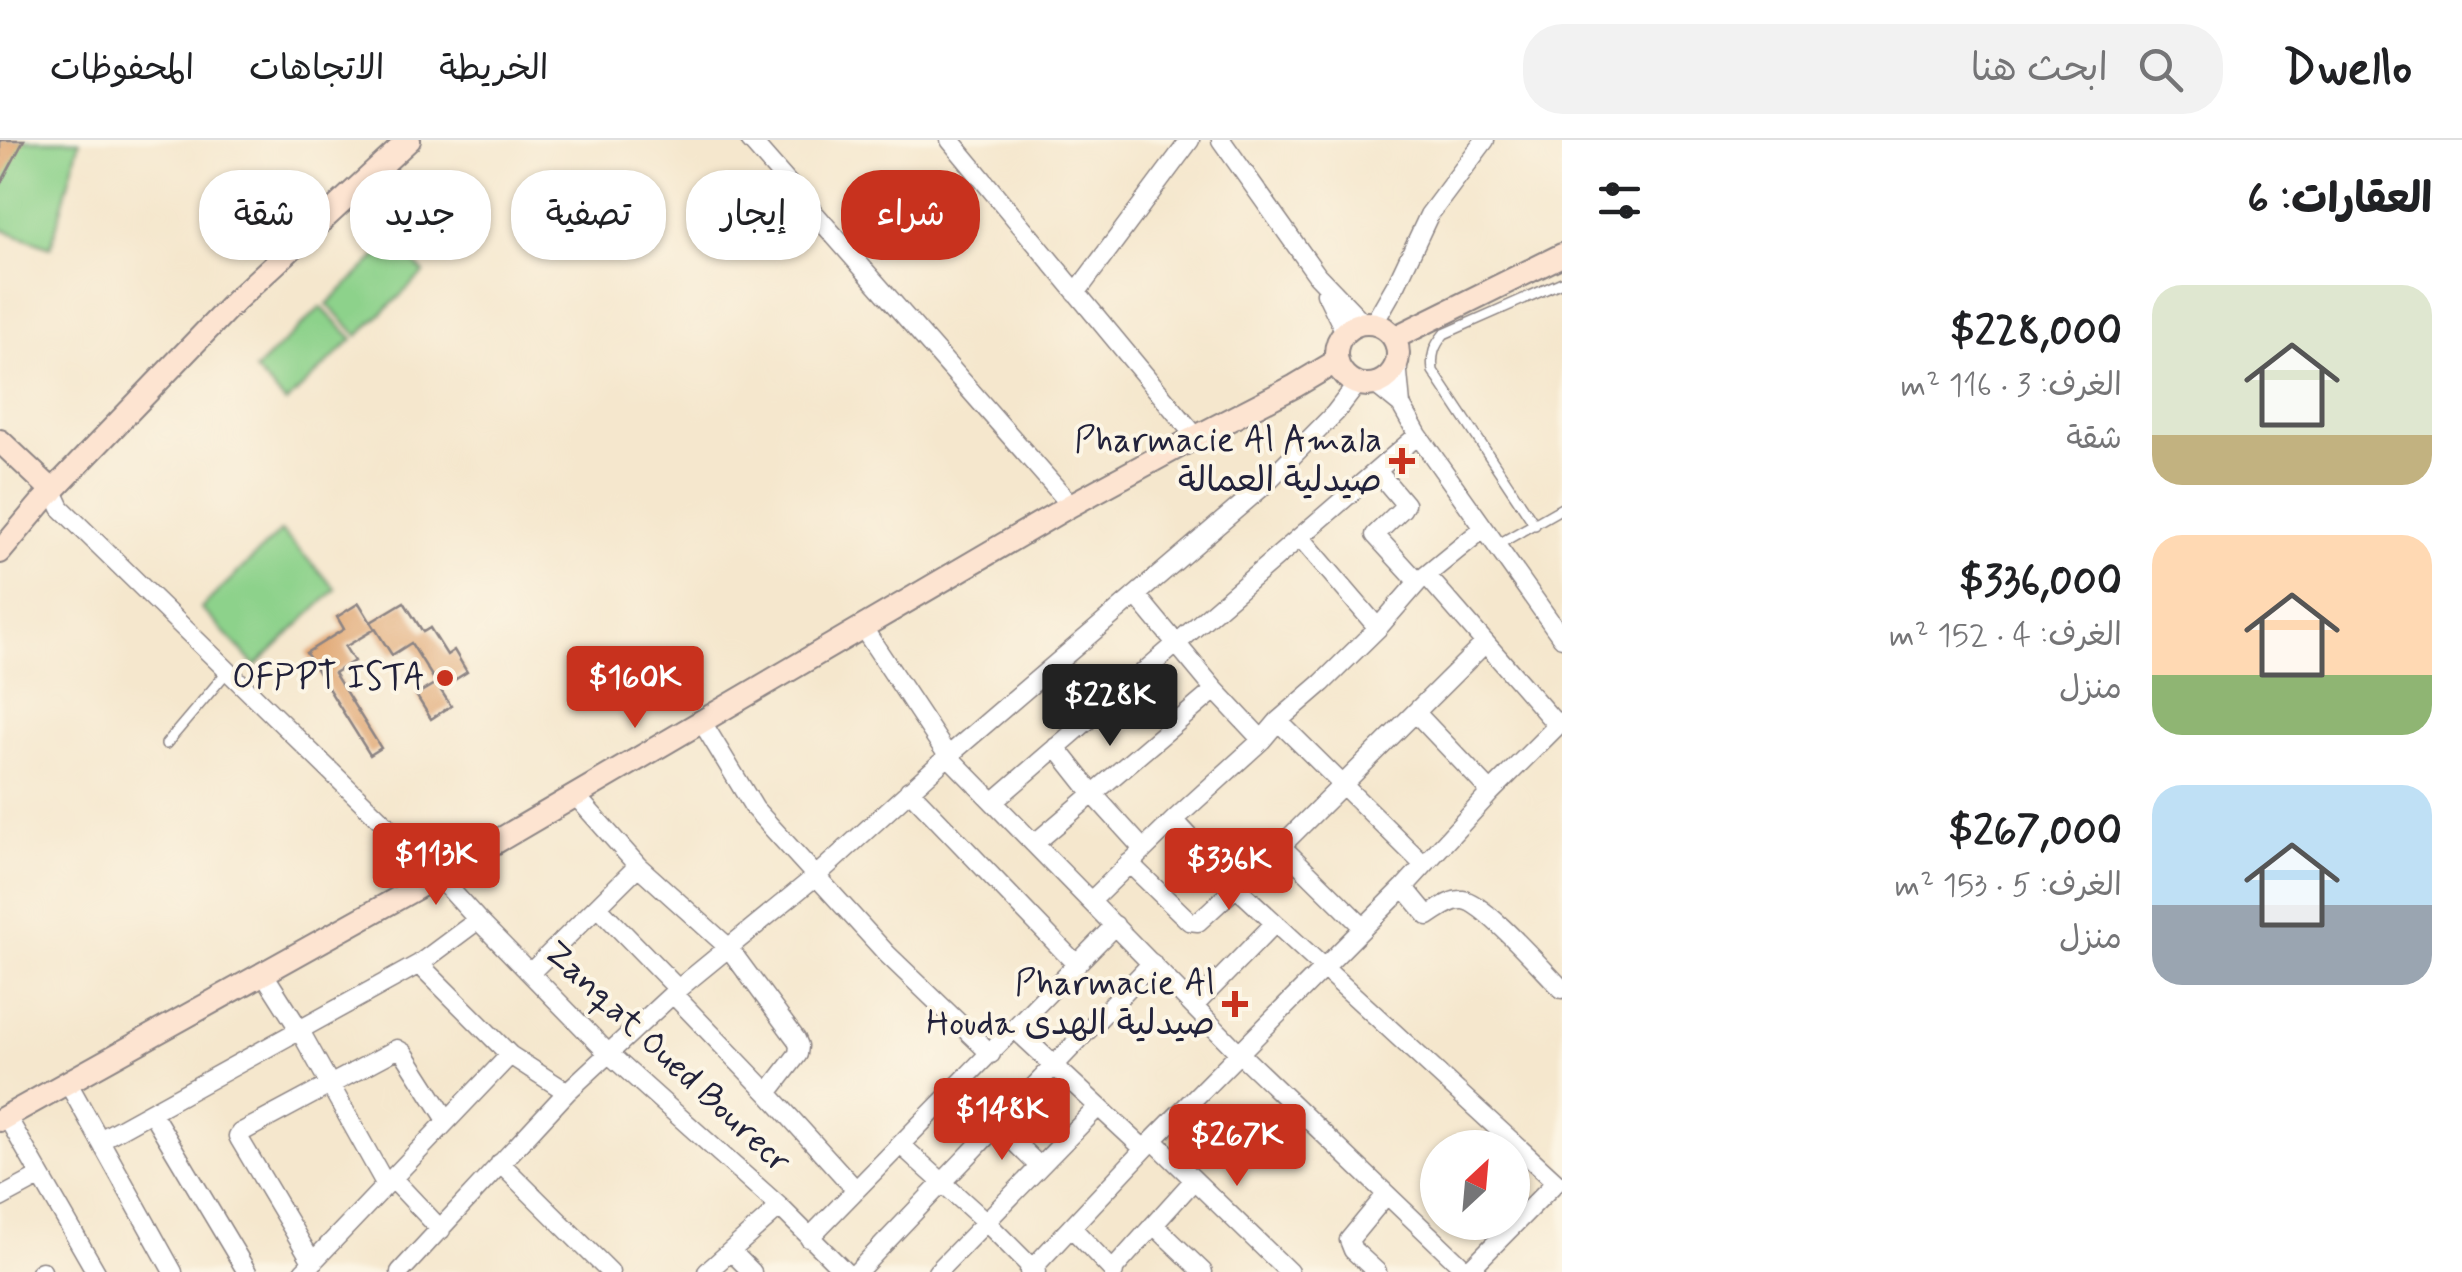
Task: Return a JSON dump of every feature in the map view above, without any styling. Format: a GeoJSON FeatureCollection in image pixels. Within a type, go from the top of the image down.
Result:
{"type":"FeatureCollection","features":[{"type":"Feature","properties":{"kind":"street"},"geometry":{"type":"LineString","coordinates":[[0,552],[236,300],[409,140]]}},
{"type":"Feature","properties":{"kind":"street"},"geometry":{"type":"LineString","coordinates":[[750,140],[1072,506]]}},
{"type":"Feature","properties":{"kind":"street"},"geometry":{"type":"LineString","coordinates":[[950,140],[1196,437]]}},
{"type":"Feature","properties":{"kind":"street"},"geometry":{"type":"LineString","coordinates":[[1076,293],[1190,140]]}},
{"type":"Feature","properties":{"kind":"street"},"geometry":{"type":"LineString","coordinates":[[1221,140],[1317,275],[1380,338],[1401,405],[1418,435],[1562,638]]}},
{"type":"Feature","properties":{"kind":"street"},"geometry":{"type":"LineString","coordinates":[[96,1272],[42,1176],[3,1118],[438,876],[1196,437],[1295,386],[1353,375],[1389,376],[1380,338],[1397,282],[1428,215],[1486,140]]}},
{"type":"Feature","properties":{"kind":"street"},"geometry":{"type":"LineString","coordinates":[[1401,405],[1353,375],[1337,345],[1380,338],[1438,316],[1562,255]]}},
{"type":"Feature","properties":{"kind":"street"},"geometry":{"type":"LineString","coordinates":[[400,1272],[608,1053],[1261,488],[1335,413],[1353,375]]}},
{"type":"Feature","properties":{"kind":"street"},"geometry":{"type":"LineString","coordinates":[[994,802],[1418,435]]}},
{"type":"Feature","properties":{"kind":"street"},"geometry":{"type":"LineString","coordinates":[[0,441],[52,500]]}},
{"type":"Feature","properties":{"kind":"street"},"geometry":{"type":"LineString","coordinates":[[0,460],[52,500]]}},
{"type":"Feature","properties":{"kind":"street"},"geometry":{"type":"LineString","coordinates":[[900,1145],[986,1222],[1032,1271],[1148,1144],[1404,887],[1559,723],[1375,534],[1404,504],[1377,471]]}},
{"type":"Feature","properties":{"kind":"street","name":"Zanqat Oued Bourecr"},"geometry":{"type":"LineString","coordinates":[[52,500],[438,876],[608,1053],[780,1207],[845,1272]]}},
{"type":"Feature","properties":{"kind":"street"},"geometry":{"type":"LineString","coordinates":[[1091,901],[1322,683],[1422,579],[1484,528]]}},
{"type":"Feature","properties":{"kind":"street"},"geometry":{"type":"LineString","coordinates":[[1301,538],[1378,628]]}},
{"type":"Feature","properties":{"kind":"street"},"geometry":{"type":"LineString","coordinates":[[1136,596],[1262,740]]}},
{"type":"Feature","properties":{"kind":"street"},"geometry":{"type":"LineString","coordinates":[[862,628],[948,756],[1239,1053],[1467,1272],[1559,1178],[1237,888],[1174,820]]}},
{"type":"Feature","properties":{"kind":"street"},"geometry":{"type":"LineString","coordinates":[[1129,863],[1195,924],[1281,846],[1485,643]]}},
{"type":"Feature","properties":{"kind":"street"},"geometry":{"type":"LineString","coordinates":[[1034,844],[1216,690]]}},
{"type":"Feature","properties":{"kind":"street"},"geometry":{"type":"LineString","coordinates":[[1416,714],[1491,792]]}},
{"type":"Feature","properties":{"kind":"street"},"geometry":{"type":"LineString","coordinates":[[1278,721],[1423,864]]}},
{"type":"Feature","properties":{"kind":"street"},"geometry":{"type":"LineString","coordinates":[[702,722],[755,809],[887,954],[991,1054]]}},
{"type":"Feature","properties":{"kind":"street"},"geometry":{"type":"LineString","coordinates":[[1056,747],[1143,849]]}},
{"type":"Feature","properties":{"kind":"street"},"geometry":{"type":"LineString","coordinates":[[909,790],[1077,965]]}},
{"type":"Feature","properties":{"kind":"street"},"geometry":{"type":"LineString","coordinates":[[576,796],[638,866],[728,947],[799,1046],[798,1054],[768,1092]]}},
{"type":"Feature","properties":{"kind":"street"},"geometry":{"type":"LineString","coordinates":[[1281,846],[1363,927]]}},
{"type":"Feature","properties":{"kind":"street"},"geometry":{"type":"LineString","coordinates":[[530,973],[638,866]]}},
{"type":"Feature","properties":{"kind":"street"},"geometry":{"type":"LineString","coordinates":[[1404,887],[1428,916],[1460,900],[1480,906],[1562,989]]}},
{"type":"Feature","properties":{"kind":"street"},"geometry":{"type":"LineString","coordinates":[[598,907],[856,1190]]}},
{"type":"Feature","properties":{"kind":"street"},"geometry":{"type":"LineString","coordinates":[[100,1140],[419,964],[478,920]]}},
{"type":"Feature","properties":{"kind":"street"},"geometry":{"type":"LineString","coordinates":[[1194,1006],[1275,923]]}},
{"type":"Feature","properties":{"kind":"street"},"geometry":{"type":"LineString","coordinates":[[810,1238],[1114,926]]}},
{"type":"Feature","properties":{"kind":"street"},"geometry":{"type":"LineString","coordinates":[[857,1272],[1152,963]]}},
{"type":"Feature","properties":{"kind":"street"},"geometry":{"type":"LineString","coordinates":[[419,964],[510,1055],[567,1092]]}},
{"type":"Feature","properties":{"kind":"street"},"geometry":{"type":"LineString","coordinates":[[264,974],[389,1182],[441,1230]]}},
{"type":"Feature","properties":{"kind":"street"},"geometry":{"type":"LineString","coordinates":[[1015,1028],[1098,1107],[1194,1180],[1289,1272]]}},
{"type":"Feature","properties":{"kind":"street"},"geometry":{"type":"LineString","coordinates":[[447,1120],[401,1050],[394,1050],[238,1136],[308,1267],[510,1055]]}},
{"type":"Feature","properties":{"kind":"street"},"geometry":{"type":"LineString","coordinates":[[68,1083],[169,1270]]}},
{"type":"Feature","properties":{"kind":"street"},"geometry":{"type":"LineString","coordinates":[[937,1272],[1098,1107]]}},
{"type":"Feature","properties":{"kind":"street"},"geometry":{"type":"LineString","coordinates":[[152,1113],[248,1272]]}},
{"type":"Feature","properties":{"kind":"street"},"geometry":{"type":"LineString","coordinates":[[998,1126],[1038,1166]]}},
{"type":"Feature","properties":{"kind":"street"},"geometry":{"type":"LineString","coordinates":[[500,1163],[610,1272]]}},
{"type":"Feature","properties":{"kind":"street"},"geometry":{"type":"LineString","coordinates":[[0,1198],[42,1176]]}},
{"type":"Feature","properties":{"kind":"street"},"geometry":{"type":"LineString","coordinates":[[1071,1227],[1113,1271],[1194,1180]]}},
{"type":"Feature","properties":{"kind":"street"},"geometry":{"type":"LineString","coordinates":[[1378,1272],[1352,1250],[1349,1240],[1386,1195]]}},
{"type":"Feature","properties":{"kind":"street"},"geometry":{"type":"LineString","coordinates":[[707,1272],[780,1207]]}},
{"type":"Feature","properties":{"kind":"street"},"geometry":{"type":"LineString","coordinates":[[1154,1225],[1203,1272]]}},
{"type":"Feature","properties":{"kind":"street"},"geometry":{"type":"LineString","coordinates":[[731,1251],[752,1272]]}},
{"type":"Feature","properties":{"kind":"lane"},"geometry":{"type":"LineString","coordinates":[[1535,524],[1433,371],[1432,358],[1444,334],[1562,282]]}},
{"type":"Feature","properties":{"kind":"lane"},"geometry":{"type":"LineString","coordinates":[[1497,546],[1562,508]]}},
{"type":"Feature","properties":{"kind":"lane"},"geometry":{"type":"LineString","coordinates":[[166,744],[228,672]]}},
{"type":"Feature","properties":{"kind":"green space"},"geometry":{"type":"Polygon","coordinates":[[[0,140],[80,140],[51,247],[0,229],[0,140]]]}},
{"type":"Feature","properties":{"kind":"green space"},"geometry":{"type":"Polygon","coordinates":[[[373,260],[411,260],[424,273],[358,336],[327,304],[373,260]]]}},
{"type":"Feature","properties":{"kind":"green space"},"geometry":{"type":"Polygon","coordinates":[[[321,307],[353,339],[286,403],[255,370],[321,307]]]}},
{"type":"Feature","properties":{"kind":"green space"},"geometry":{"type":"Polygon","coordinates":[[[281,531],[336,589],[256,666],[201,608],[281,531]]]}},
{"type":"Feature","properties":{"kind":"building"},"geometry":{"type":"Polygon","coordinates":[[[0,140],[24,140],[0,185],[0,140]]]}},
{"type":"Feature","properties":{"kind":"building"},"geometry":{"type":"Polygon","coordinates":[[[404,602],[423,632],[430,628],[447,655],[454,650],[467,672],[440,689],[411,643],[392,655],[371,622],[404,602]]]}},
{"type":"Feature","properties":{"kind":"building"},"geometry":{"type":"Polygon","coordinates":[[[359,603],[375,629],[345,647],[354,661],[334,673],[381,748],[370,755],[306,653],[344,629],[337,617],[359,603]]]}},
{"type":"Feature","properties":{"kind":"building"},"geometry":{"type":"Polygon","coordinates":[[[436,683],[451,706],[431,719],[416,695],[436,683]]]}},
{"type":"Feature","properties":{"kind":"place","name":"Pharmacie Al Amala صيدلية العمالة"},"geometry":{"type":"Point","coordinates":[1402,461]}},
{"type":"Feature","properties":{"kind":"place","name":"OFPPT ISTA"},"geometry":{"type":"Point","coordinates":[445,678]}},
{"type":"Feature","properties":{"kind":"place","name":"Pharmacie Al Houda صيدلية الهدى"},"geometry":{"type":"Point","coordinates":[1235,1004]}}]}
